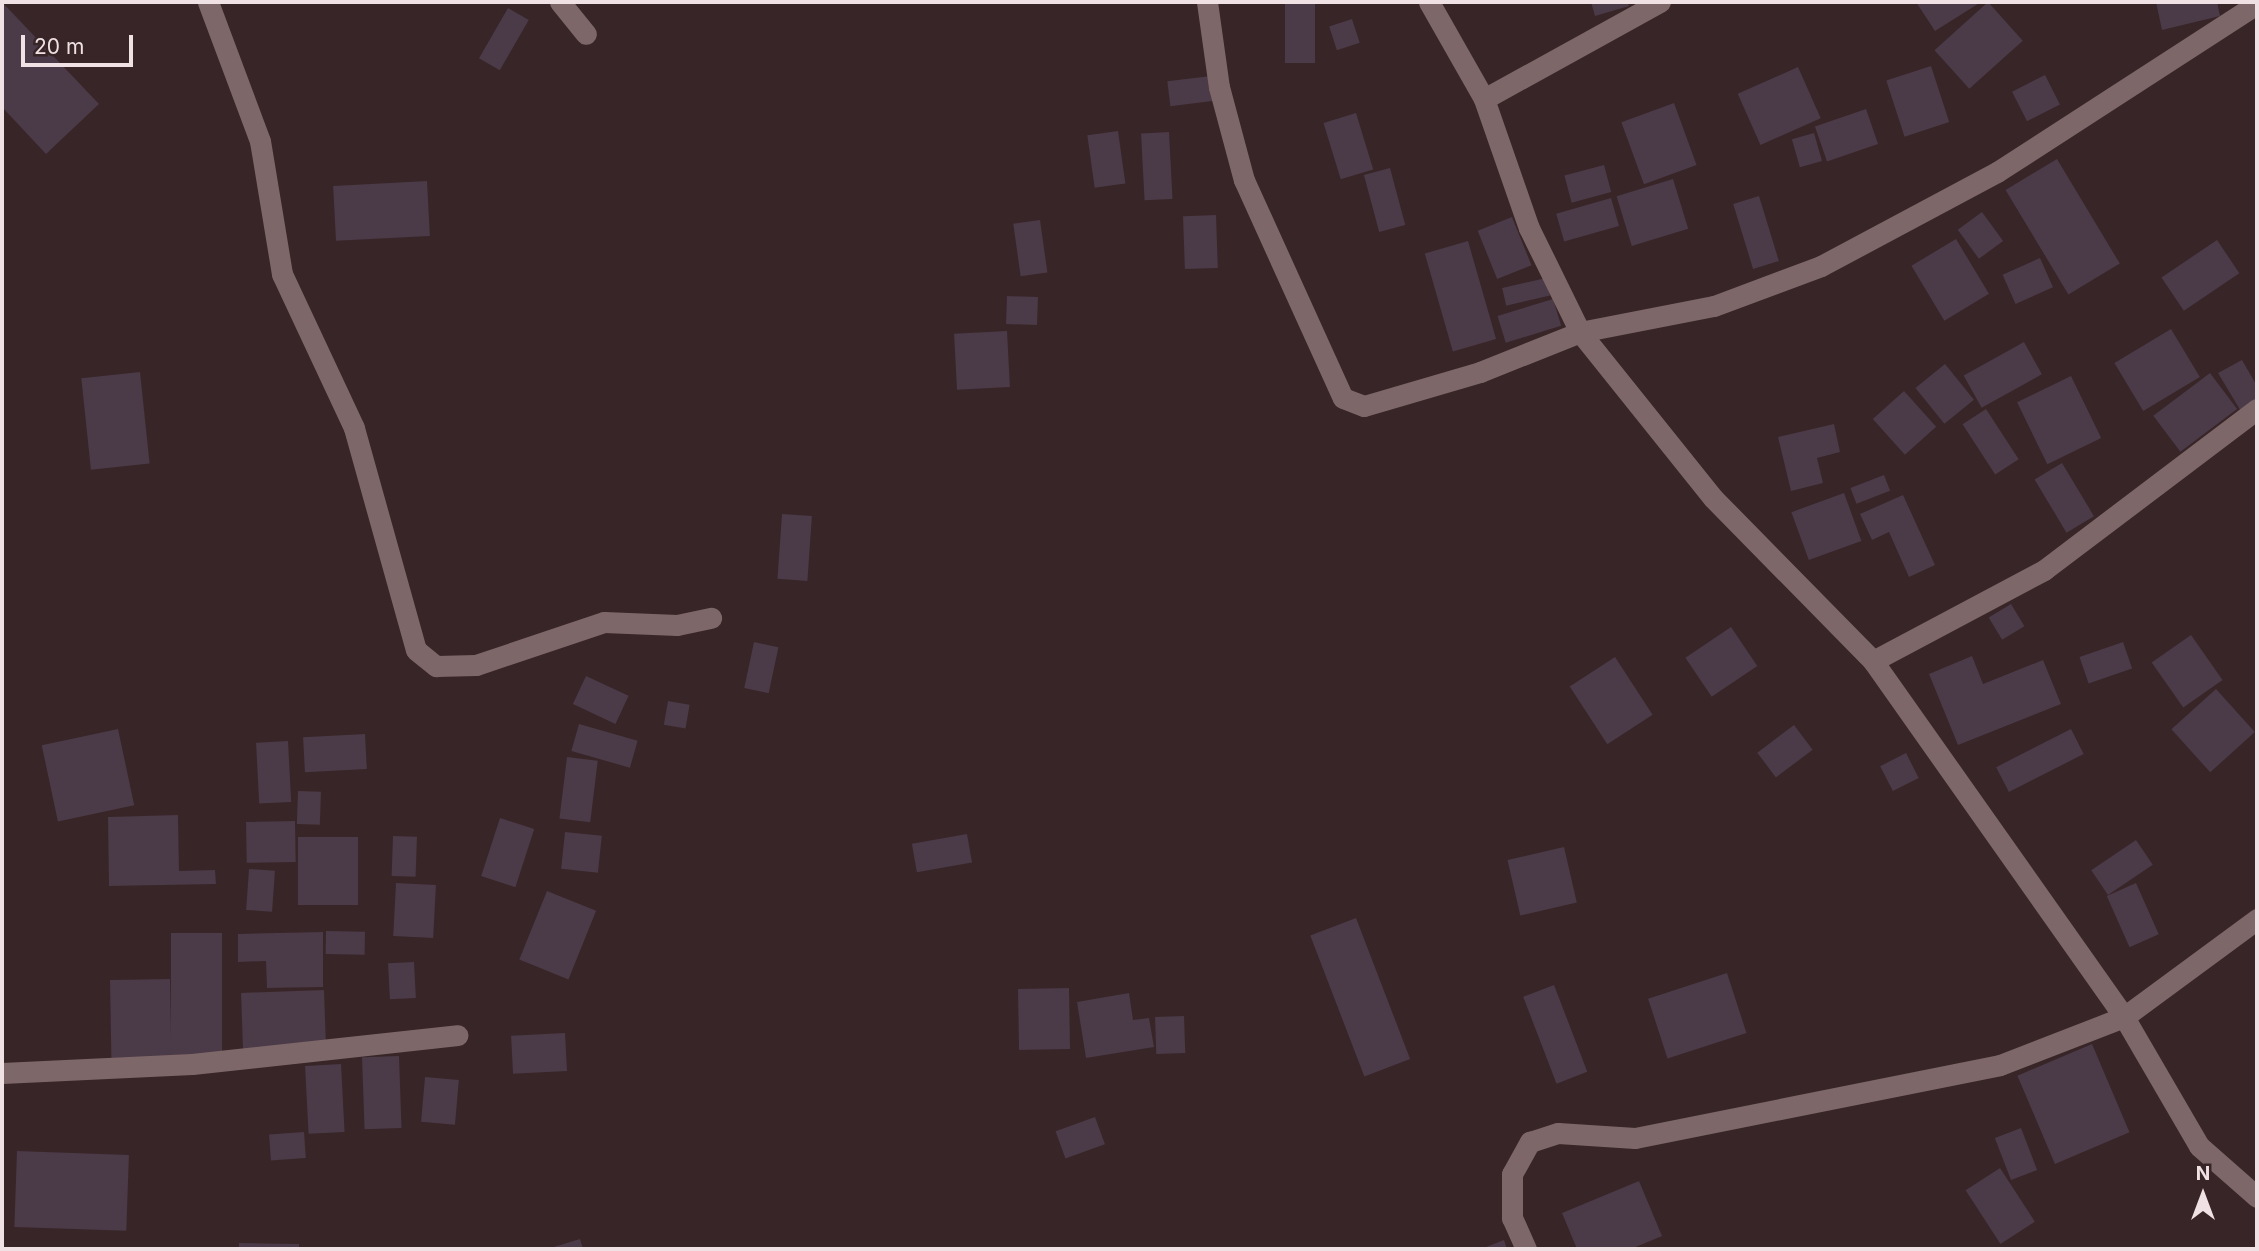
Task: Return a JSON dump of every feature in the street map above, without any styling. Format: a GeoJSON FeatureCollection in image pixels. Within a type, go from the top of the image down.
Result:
{"type":"FeatureCollection","features":[{"type":"Feature","properties":{"kind":"street"},"geometry":{"type":"LineString","coordinates":[[208,2],[260,141],[282,274],[354,428],[416,650],[436,666],[475,665],[604,622],[677,625],[711,618]]}},
{"type":"Feature","properties":{"kind":"street"},"geometry":{"type":"LineString","coordinates":[[560,2],[586,34]]}},
{"type":"Feature","properties":{"kind":"street"},"geometry":{"type":"LineString","coordinates":[[1207,2],[1219,87],[1244,180],[1343,398],[1364,406],[1392,401],[1580,332],[1714,306],[1821,267],[1997,172],[2257,4]]}},
{"type":"Feature","properties":{"kind":"street"},"geometry":{"type":"LineString","coordinates":[[1429,2],[1484,99],[1529,228],[1580,332],[1713,498],[1873,661],[2124,1017],[2199,1146],[2257,1197]]}},
{"type":"Feature","properties":{"kind":"street"},"geometry":{"type":"LineString","coordinates":[[1484,99],[1660,2]]}},
{"type":"Feature","properties":{"kind":"street"},"geometry":{"type":"LineString","coordinates":[[1873,661],[2044,570],[2257,409]]}},
{"type":"Feature","properties":{"kind":"street"},"geometry":{"type":"LineString","coordinates":[[1526,1249],[1512,1218],[1512,1174],[1530,1142],[1558,1133],[1635,1138],[1850,1099],[2000,1065],[2124,1017],[2257,919]]}},
{"type":"Feature","properties":{"kind":"street"},"geometry":{"type":"LineString","coordinates":[[2,1073],[192,1064],[457,1035]]}},
{"type":"Feature","properties":{"kind":"building"},"geometry":{"type":"Polygon","coordinates":[[[2,2],[99,104],[46,154],[2,107],[2,2]]]}},
{"type":"Feature","properties":{"kind":"building"},"geometry":{"type":"Polygon","coordinates":[[[1285,2],[1315,2],[1315,63],[1285,63],[1285,2]]]}},
{"type":"Feature","properties":{"kind":"building"},"geometry":{"type":"Polygon","coordinates":[[[1591,2],[1627,2],[1629,6],[1595,16],[1591,2]]]}},
{"type":"Feature","properties":{"kind":"building"},"geometry":{"type":"Polygon","coordinates":[[[1916,2],[1981,2],[1935,31],[1916,2]]]}},
{"type":"Feature","properties":{"kind":"building"},"geometry":{"type":"Polygon","coordinates":[[[1988,2],[2023,41],[1969,89],[1934,50],[1988,2]]]}},
{"type":"Feature","properties":{"kind":"building"},"geometry":{"type":"Polygon","coordinates":[[[2156,2],[2217,2],[2220,16],[2162,30],[2156,2]]]}},
{"type":"Feature","properties":{"kind":"building"},"geometry":{"type":"Polygon","coordinates":[[[508,8],[529,20],[500,70],[479,58],[508,8]]]}},
{"type":"Feature","properties":{"kind":"building"},"geometry":{"type":"Polygon","coordinates":[[[1352,19],[1360,43],[1337,50],[1329,26],[1352,19]]]}},
{"type":"Feature","properties":{"kind":"building"},"geometry":{"type":"Polygon","coordinates":[[[1931,66],[1949,122],[1905,137],[1886,81],[1931,66]]]}},
{"type":"Feature","properties":{"kind":"building"},"geometry":{"type":"Polygon","coordinates":[[[1798,67],[1821,118],[1760,145],[1738,94],[1798,67]]]}},
{"type":"Feature","properties":{"kind":"building"},"geometry":{"type":"Polygon","coordinates":[[[2045,75],[2060,104],[2027,121],[2012,92],[2045,75]]]}},
{"type":"Feature","properties":{"kind":"building"},"geometry":{"type":"Polygon","coordinates":[[[1211,76],[1214,101],[1170,106],[1167,81],[1211,76]]]}},
{"type":"Feature","properties":{"kind":"building"},"geometry":{"type":"Polygon","coordinates":[[[1674,103],[1697,165],[1644,184],[1621,122],[1674,103]]]}},
{"type":"Feature","properties":{"kind":"building"},"geometry":{"type":"Polygon","coordinates":[[[1866,109],[1878,144],[1827,162],[1815,127],[1866,109]]]}},
{"type":"Feature","properties":{"kind":"building"},"geometry":{"type":"Polygon","coordinates":[[[1356,113],[1373,169],[1341,179],[1323,123],[1356,113]]]}},
{"type":"Feature","properties":{"kind":"building"},"geometry":{"type":"Polygon","coordinates":[[[1118,131],[1125,183],[1095,188],[1087,135],[1118,131]]]}},
{"type":"Feature","properties":{"kind":"building"},"geometry":{"type":"Polygon","coordinates":[[[1169,132],[1173,199],[1145,200],[1141,133],[1169,132]]]}},
{"type":"Feature","properties":{"kind":"building"},"geometry":{"type":"Polygon","coordinates":[[[1814,133],[1822,161],[1800,167],[1792,139],[1814,133]]]}},
{"type":"Feature","properties":{"kind":"building"},"geometry":{"type":"Polygon","coordinates":[[[2057,159],[2120,264],[2068,294],[2006,190],[2057,159]]]}},
{"type":"Feature","properties":{"kind":"building"},"geometry":{"type":"Polygon","coordinates":[[[1604,165],[1611,192],[1572,203],[1564,176],[1604,165]]]}},
{"type":"Feature","properties":{"kind":"building"},"geometry":{"type":"Polygon","coordinates":[[[1390,168],[1405,225],[1379,232],[1364,175],[1390,168]]]}},
{"type":"Feature","properties":{"kind":"building"},"geometry":{"type":"Polygon","coordinates":[[[1673,179],[1688,229],[1632,246],[1617,196],[1673,179]]]}},
{"type":"Feature","properties":{"kind":"building"},"geometry":{"type":"Polygon","coordinates":[[[427,181],[430,236],[336,241],[333,186],[427,181]]]}},
{"type":"Feature","properties":{"kind":"building"},"geometry":{"type":"Polygon","coordinates":[[[1759,196],[1779,261],[1753,269],[1733,204],[1759,196]]]}},
{"type":"Feature","properties":{"kind":"building"},"geometry":{"type":"Polygon","coordinates":[[[1611,198],[1619,226],[1564,242],[1556,214],[1611,198]]]}},
{"type":"Feature","properties":{"kind":"building"},"geometry":{"type":"Polygon","coordinates":[[[1982,212],[2003,241],[1979,259],[1958,230],[1982,212]]]}},
{"type":"Feature","properties":{"kind":"building"},"geometry":{"type":"Polygon","coordinates":[[[1216,215],[1218,268],[1185,269],[1183,216],[1216,215]]]}},
{"type":"Feature","properties":{"kind":"building"},"geometry":{"type":"Polygon","coordinates":[[[1512,217],[1531,265],[1497,279],[1478,231],[1512,217]]]}},
{"type":"Feature","properties":{"kind":"building"},"geometry":{"type":"Polygon","coordinates":[[[1040,220],[1047,272],[1021,276],[1013,224],[1040,220]]]}},
{"type":"Feature","properties":{"kind":"building"},"geometry":{"type":"Polygon","coordinates":[[[1956,239],[1989,294],[1944,321],[1911,266],[1956,239]]]}},
{"type":"Feature","properties":{"kind":"building"},"geometry":{"type":"Polygon","coordinates":[[[2217,240],[2239,273],[2184,311],[2161,277],[2217,240]]]}},
{"type":"Feature","properties":{"kind":"building"},"geometry":{"type":"Polygon","coordinates":[[[1468,241],[1496,339],[1453,351],[1425,253],[1468,241]]]}},
{"type":"Feature","properties":{"kind":"building"},"geometry":{"type":"Polygon","coordinates":[[[2040,258],[2053,287],[2016,304],[2003,275],[2040,258]]]}},
{"type":"Feature","properties":{"kind":"building"},"geometry":{"type":"Polygon","coordinates":[[[1546,278],[1550,296],[1506,306],[1502,288],[1546,278]]]}},
{"type":"Feature","properties":{"kind":"building"},"geometry":{"type":"Polygon","coordinates":[[[1007,296],[1038,297],[1037,325],[1006,324],[1007,296]]]}},
{"type":"Feature","properties":{"kind":"building"},"geometry":{"type":"Polygon","coordinates":[[[1553,299],[1561,326],[1506,343],[1498,316],[1553,299]]]}},
{"type":"Feature","properties":{"kind":"building"},"geometry":{"type":"Polygon","coordinates":[[[2171,329],[2200,377],[2143,411],[2114,363],[2171,329]]]}},
{"type":"Feature","properties":{"kind":"building"},"geometry":{"type":"Polygon","coordinates":[[[1007,331],[1010,387],[957,390],[954,334],[1007,331]]]}},
{"type":"Feature","properties":{"kind":"building"},"geometry":{"type":"Polygon","coordinates":[[[2024,342],[2042,374],[1982,408],[1964,375],[2024,342]]]}},
{"type":"Feature","properties":{"kind":"building"},"geometry":{"type":"Polygon","coordinates":[[[2242,360],[2257,386],[2257,405],[2242,413],[2218,373],[2242,360]]]}},
{"type":"Feature","properties":{"kind":"building"},"geometry":{"type":"Polygon","coordinates":[[[1945,364],[1974,400],[1944,424],[1915,388],[1945,364]]]}},
{"type":"Feature","properties":{"kind":"building"},"geometry":{"type":"Polygon","coordinates":[[[140,372],[150,463],[91,470],[81,378],[140,372]]]}},
{"type":"Feature","properties":{"kind":"building"},"geometry":{"type":"Polygon","coordinates":[[[2210,373],[2237,409],[2180,452],[2153,416],[2210,373]]]}},
{"type":"Feature","properties":{"kind":"building"},"geometry":{"type":"Polygon","coordinates":[[[2071,376],[2101,438],[2047,464],[2017,402],[2071,376]]]}},
{"type":"Feature","properties":{"kind":"building"},"geometry":{"type":"Polygon","coordinates":[[[1904,391],[1936,427],[1905,455],[1873,419],[1904,391]]]}},
{"type":"Feature","properties":{"kind":"building"},"geometry":{"type":"Polygon","coordinates":[[[1986,409],[2019,459],[1995,475],[1963,424],[1986,409]]]}},
{"type":"Feature","properties":{"kind":"building"},"geometry":{"type":"Polygon","coordinates":[[[1834,424],[1840,452],[1817,458],[1823,483],[1791,491],[1778,437],[1834,424]]]}},
{"type":"Feature","properties":{"kind":"building"},"geometry":{"type":"Polygon","coordinates":[[[2062,463],[2094,516],[2067,533],[2035,479],[2062,463]]]}},
{"type":"Feature","properties":{"kind":"building"},"geometry":{"type":"Polygon","coordinates":[[[1884,475],[1890,491],[1856,504],[1850,488],[1884,475]]]}},
{"type":"Feature","properties":{"kind":"building"},"geometry":{"type":"Polygon","coordinates":[[[1844,493],[1861,541],[1809,560],[1791,512],[1844,493]]]}},
{"type":"Feature","properties":{"kind":"building"},"geometry":{"type":"Polygon","coordinates":[[[1903,495],[1935,565],[1909,577],[1889,532],[1872,540],[1860,514],[1903,495]]]}},
{"type":"Feature","properties":{"kind":"building"},"geometry":{"type":"Polygon","coordinates":[[[782,514],[812,516],[807,581],[777,579],[782,514]]]}},
{"type":"Feature","properties":{"kind":"building"},"geometry":{"type":"Polygon","coordinates":[[[2011,604],[2024,626],[2002,640],[1989,617],[2011,604]]]}},
{"type":"Feature","properties":{"kind":"building"},"geometry":{"type":"Polygon","coordinates":[[[1731,627],[1757,666],[1712,697],[1685,658],[1731,627]]]}},
{"type":"Feature","properties":{"kind":"building"},"geometry":{"type":"Polygon","coordinates":[[[2191,635],[2223,680],[2183,708],[2152,663],[2191,635]]]}},
{"type":"Feature","properties":{"kind":"building"},"geometry":{"type":"Polygon","coordinates":[[[754,642],[778,647],[769,693],[744,688],[754,642]]]}},
{"type":"Feature","properties":{"kind":"building"},"geometry":{"type":"Polygon","coordinates":[[[2123,642],[2132,668],[2089,683],[2080,657],[2123,642]]]}},
{"type":"Feature","properties":{"kind":"building"},"geometry":{"type":"Polygon","coordinates":[[[1972,656],[1983,684],[2043,660],[2061,704],[1958,745],[1929,674],[1972,656]]]}},
{"type":"Feature","properties":{"kind":"building"},"geometry":{"type":"Polygon","coordinates":[[[1615,657],[1653,715],[1607,744],[1570,686],[1615,657]]]}},
{"type":"Feature","properties":{"kind":"building"},"geometry":{"type":"Polygon","coordinates":[[[586,676],[629,696],[615,724],[573,704],[586,676]]]}},
{"type":"Feature","properties":{"kind":"building"},"geometry":{"type":"Polygon","coordinates":[[[2216,689],[2255,732],[2210,772],[2171,729],[2216,689]]]}},
{"type":"Feature","properties":{"kind":"building"},"geometry":{"type":"Polygon","coordinates":[[[668,701],[690,705],[685,728],[664,725],[668,701]]]}},
{"type":"Feature","properties":{"kind":"building"},"geometry":{"type":"Polygon","coordinates":[[[579,724],[638,741],[630,768],[571,751],[579,724]]]}},
{"type":"Feature","properties":{"kind":"building"},"geometry":{"type":"Polygon","coordinates":[[[1794,725],[1813,750],[1776,777],[1757,753],[1794,725]]]}},
{"type":"Feature","properties":{"kind":"building"},"geometry":{"type":"Polygon","coordinates":[[[118,729],[134,805],[58,822],[42,745],[118,729]]]}},
{"type":"Feature","properties":{"kind":"building"},"geometry":{"type":"Polygon","coordinates":[[[2071,729],[2084,754],[2009,792],[1996,767],[2071,729]]]}},
{"type":"Feature","properties":{"kind":"building"},"geometry":{"type":"Polygon","coordinates":[[[365,734],[367,769],[305,772],[303,737],[365,734]]]}},
{"type":"Feature","properties":{"kind":"building"},"geometry":{"type":"Polygon","coordinates":[[[288,741],[291,802],[259,804],[256,743],[288,741]]]}},
{"type":"Feature","properties":{"kind":"building"},"geometry":{"type":"Polygon","coordinates":[[[1906,753],[1919,778],[1893,791],[1880,766],[1906,753]]]}},
{"type":"Feature","properties":{"kind":"building"},"geometry":{"type":"Polygon","coordinates":[[[567,757],[598,761],[590,822],[559,819],[567,757]]]}},
{"type":"Feature","properties":{"kind":"building"},"geometry":{"type":"Polygon","coordinates":[[[298,791],[321,792],[320,825],[297,824],[298,791]]]}},
{"type":"Feature","properties":{"kind":"building"},"geometry":{"type":"Polygon","coordinates":[[[178,815],[179,871],[215,870],[216,884],[109,886],[108,817],[178,815]]]}},
{"type":"Feature","properties":{"kind":"building"},"geometry":{"type":"Polygon","coordinates":[[[500,818],[534,829],[515,887],[481,876],[500,818]]]}},
{"type":"Feature","properties":{"kind":"building"},"geometry":{"type":"Polygon","coordinates":[[[295,821],[296,862],[247,863],[246,822],[295,821]]]}},
{"type":"Feature","properties":{"kind":"building"},"geometry":{"type":"Polygon","coordinates":[[[565,832],[602,836],[598,873],[561,869],[565,832]]]}},
{"type":"Feature","properties":{"kind":"building"},"geometry":{"type":"Polygon","coordinates":[[[967,834],[972,863],[917,872],[912,844],[967,834]]]}},
{"type":"Feature","properties":{"kind":"building"},"geometry":{"type":"Polygon","coordinates":[[[393,836],[417,837],[416,877],[392,876],[393,836]]]}},
{"type":"Feature","properties":{"kind":"building"},"geometry":{"type":"Polygon","coordinates":[[[298,837],[358,837],[358,905],[298,905],[298,837]]]}},
{"type":"Feature","properties":{"kind":"building"},"geometry":{"type":"Polygon","coordinates":[[[2136,840],[2153,865],[2108,895],[2091,870],[2136,840]]]}},
{"type":"Feature","properties":{"kind":"building"},"geometry":{"type":"Polygon","coordinates":[[[1564,847],[1577,903],[1520,916],[1507,860],[1564,847]]]}},
{"type":"Feature","properties":{"kind":"building"},"geometry":{"type":"Polygon","coordinates":[[[249,869],[275,871],[272,912],[246,910],[249,869]]]}},
{"type":"Feature","properties":{"kind":"building"},"geometry":{"type":"Polygon","coordinates":[[[396,883],[436,885],[433,938],[393,936],[396,883]]]}},
{"type":"Feature","properties":{"kind":"building"},"geometry":{"type":"Polygon","coordinates":[[[2136,883],[2159,934],[2130,947],[2107,896],[2136,883]]]}},
{"type":"Feature","properties":{"kind":"building"},"geometry":{"type":"Polygon","coordinates":[[[547,891],[596,911],[568,979],[519,960],[547,891]]]}},
{"type":"Feature","properties":{"kind":"building"},"geometry":{"type":"Polygon","coordinates":[[[1356,918],[1410,1059],[1364,1077],[1310,936],[1356,918]]]}},
{"type":"Feature","properties":{"kind":"building"},"geometry":{"type":"Polygon","coordinates":[[[326,931],[365,932],[365,955],[326,954],[326,931]]]}},
{"type":"Feature","properties":{"kind":"building"},"geometry":{"type":"Polygon","coordinates":[[[323,932],[323,987],[267,988],[266,961],[238,962],[238,934],[323,932]]]}},
{"type":"Feature","properties":{"kind":"building"},"geometry":{"type":"Polygon","coordinates":[[[171,933],[222,933],[222,1060],[171,1060],[171,933]]]}},
{"type":"Feature","properties":{"kind":"building"},"geometry":{"type":"Polygon","coordinates":[[[414,962],[416,998],[390,999],[388,963],[414,962]]]}},
{"type":"Feature","properties":{"kind":"building"},"geometry":{"type":"Polygon","coordinates":[[[1727,973],[1746,1033],[1668,1059],[1648,999],[1727,973]]]}},
{"type":"Feature","properties":{"kind":"building"},"geometry":{"type":"Polygon","coordinates":[[[170,979],[171,1057],[111,1058],[110,980],[170,979]]]}},
{"type":"Feature","properties":{"kind":"building"},"geometry":{"type":"Polygon","coordinates":[[[1554,985],[1587,1072],[1557,1084],[1523,997],[1554,985]]]}},
{"type":"Feature","properties":{"kind":"building"},"geometry":{"type":"Polygon","coordinates":[[[1069,988],[1070,1049],[1019,1050],[1018,989],[1069,988]]]}},
{"type":"Feature","properties":{"kind":"building"},"geometry":{"type":"Polygon","coordinates":[[[324,990],[326,1047],[243,1050],[241,993],[324,990]]]}},
{"type":"Feature","properties":{"kind":"building"},"geometry":{"type":"Polygon","coordinates":[[[1129,993],[1133,1020],[1149,1018],[1154,1047],[1086,1058],[1077,1002],[1129,993]]]}},
{"type":"Feature","properties":{"kind":"building"},"geometry":{"type":"Polygon","coordinates":[[[1184,1016],[1185,1053],[1156,1054],[1155,1017],[1184,1016]]]}},
{"type":"Feature","properties":{"kind":"building"},"geometry":{"type":"Polygon","coordinates":[[[565,1033],[567,1071],[513,1074],[511,1036],[565,1033]]]}},
{"type":"Feature","properties":{"kind":"building"},"geometry":{"type":"Polygon","coordinates":[[[2092,1044],[2130,1132],[2055,1164],[2017,1076],[2092,1044]]]}},
{"type":"Feature","properties":{"kind":"building"},"geometry":{"type":"Polygon","coordinates":[[[399,1056],[402,1128],[365,1129],[362,1057],[399,1056]]]}},
{"type":"Feature","properties":{"kind":"building"},"geometry":{"type":"Polygon","coordinates":[[[341,1064],[345,1132],[309,1134],[305,1066],[341,1064]]]}},
{"type":"Feature","properties":{"kind":"building"},"geometry":{"type":"Polygon","coordinates":[[[425,1077],[459,1080],[455,1125],[421,1122],[425,1077]]]}},
{"type":"Feature","properties":{"kind":"building"},"geometry":{"type":"Polygon","coordinates":[[[1095,1117],[1105,1144],[1065,1159],[1056,1131],[1095,1117]]]}},
{"type":"Feature","properties":{"kind":"building"},"geometry":{"type":"Polygon","coordinates":[[[2021,1128],[2037,1170],[2011,1180],[1995,1138],[2021,1128]]]}},
{"type":"Feature","properties":{"kind":"building"},"geometry":{"type":"Polygon","coordinates":[[[304,1132],[306,1158],[271,1160],[269,1134],[304,1132]]]}},
{"type":"Feature","properties":{"kind":"building"},"geometry":{"type":"Polygon","coordinates":[[[17,1151],[129,1155],[126,1231],[14,1227],[17,1151]]]}},
{"type":"Feature","properties":{"kind":"building"},"geometry":{"type":"Polygon","coordinates":[[[2000,1168],[2035,1222],[2000,1244],[1966,1190],[2000,1168]]]}},
{"type":"Feature","properties":{"kind":"building"},"geometry":{"type":"Polygon","coordinates":[[[1639,1181],[1662,1236],[1631,1249],[1577,1249],[1562,1213],[1639,1181]]]}},
{"type":"Feature","properties":{"kind":"building"},"geometry":{"type":"Polygon","coordinates":[[[580,1239],[583,1249],[547,1249],[580,1239]]]}},
{"type":"Feature","properties":{"kind":"building"},"geometry":{"type":"Polygon","coordinates":[[[1504,1240],[1507,1249],[1481,1249],[1504,1240]]]}},
{"type":"Feature","properties":{"kind":"building"},"geometry":{"type":"Polygon","coordinates":[[[239,1243],[299,1244],[299,1249],[239,1249],[239,1243]]]}}]}
